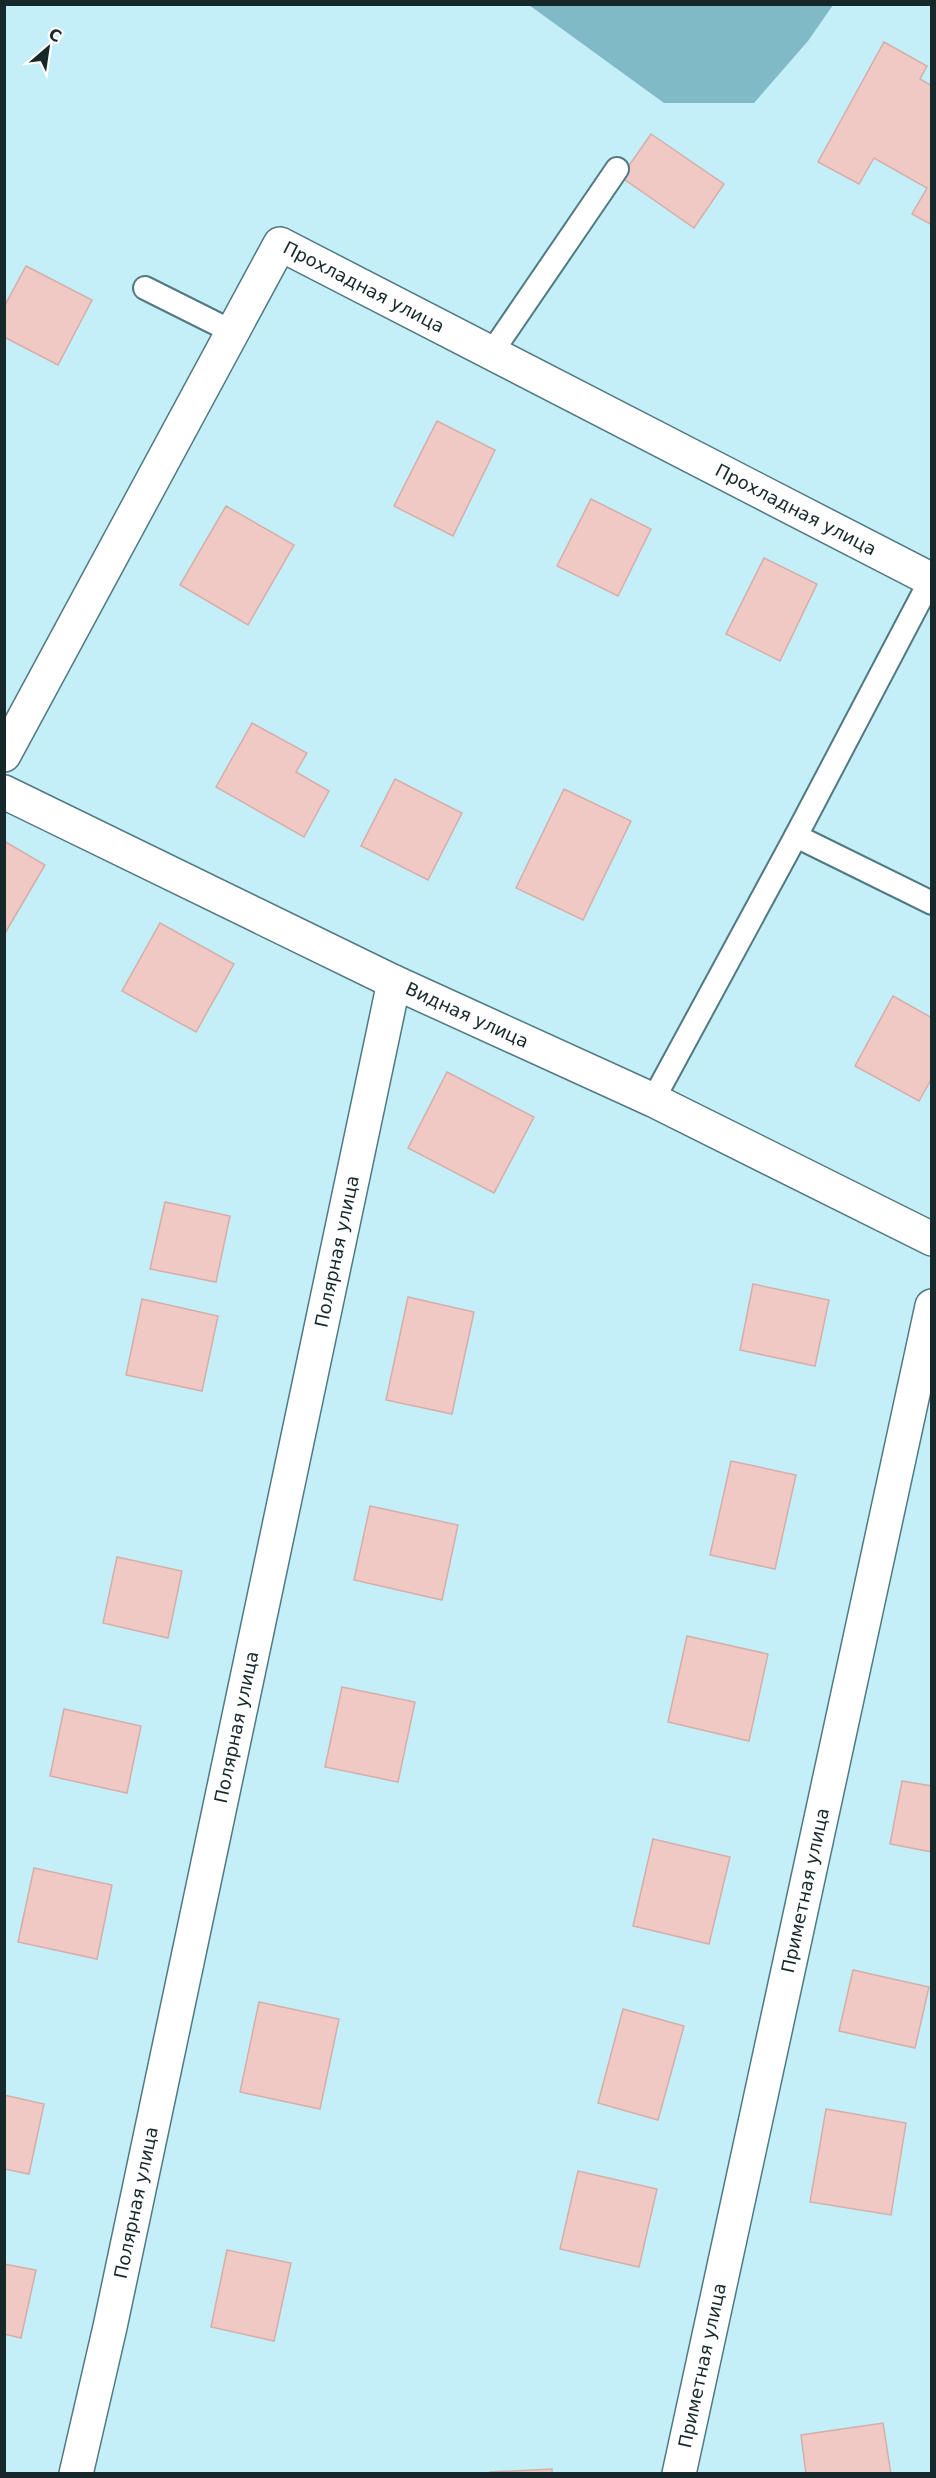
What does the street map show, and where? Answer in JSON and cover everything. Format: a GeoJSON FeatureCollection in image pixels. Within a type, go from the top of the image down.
{"type":"FeatureCollection","features":[{"type":"Feature","properties":{"kind":"street","name":"Прохладная улица"},"geometry":{"type":"LineString","coordinates":[[4,755],[280,244],[931,580]]}},
{"type":"Feature","properties":{"kind":"street","name":"Видная улица"},"geometry":{"type":"LineString","coordinates":[[4,792],[394,982],[652,1100],[932,1239]]}},
{"type":"Feature","properties":{"kind":"street","name":"Полярная улица"},"geometry":{"type":"LineString","coordinates":[[75,2474],[113,2315],[394,982]]}},
{"type":"Feature","properties":{"kind":"street","name":"Приметная улица"},"geometry":{"type":"LineString","coordinates":[[679,2474],[932,1306]]}},
{"type":"Feature","properties":{"kind":"lane"},"geometry":{"type":"LineString","coordinates":[[492,352],[617,169]]}},
{"type":"Feature","properties":{"kind":"lane"},"geometry":{"type":"LineString","coordinates":[[145,288],[233,332]]}},
{"type":"Feature","properties":{"kind":"lane"},"geometry":{"type":"LineString","coordinates":[[652,1100],[796,836],[931,580]]}},
{"type":"Feature","properties":{"kind":"lane"},"geometry":{"type":"LineString","coordinates":[[796,836],[932,903]]}},
{"type":"Feature","properties":{"kind":"shaded area"},"geometry":{"type":"Polygon","coordinates":[[[529,5],[833,5],[808,41],[754,103],[664,103],[529,5]]]}},
{"type":"Feature","properties":{"kind":"building"},"geometry":{"type":"Polygon","coordinates":[[[884,42],[927,66],[920,79],[932,86],[932,225],[912,214],[927,188],[874,158],[859,184],[818,162],[884,42]]]}},
{"type":"Feature","properties":{"kind":"building"},"geometry":{"type":"Polygon","coordinates":[[[651,134],[724,184],[694,228],[621,177],[651,134]]]}},
{"type":"Feature","properties":{"kind":"building"},"geometry":{"type":"Polygon","coordinates":[[[26,266],[92,300],[58,365],[4,337],[4,307],[26,266]]]}},
{"type":"Feature","properties":{"kind":"building"},"geometry":{"type":"Polygon","coordinates":[[[437,421],[495,450],[453,536],[394,506],[437,421]]]}},
{"type":"Feature","properties":{"kind":"building"},"geometry":{"type":"Polygon","coordinates":[[[591,499],[651,529],[618,596],[557,566],[591,499]]]}},
{"type":"Feature","properties":{"kind":"building"},"geometry":{"type":"Polygon","coordinates":[[[226,506],[294,545],[248,625],[180,585],[226,506]]]}},
{"type":"Feature","properties":{"kind":"building"},"geometry":{"type":"Polygon","coordinates":[[[764,558],[817,584],[780,661],[726,634],[764,558]]]}},
{"type":"Feature","properties":{"kind":"building"},"geometry":{"type":"Polygon","coordinates":[[[252,723],[307,753],[296,772],[329,791],[304,837],[216,787],[252,723]]]}},
{"type":"Feature","properties":{"kind":"building"},"geometry":{"type":"Polygon","coordinates":[[[395,779],[462,813],[428,880],[361,846],[395,779]]]}},
{"type":"Feature","properties":{"kind":"building"},"geometry":{"type":"Polygon","coordinates":[[[564,789],[631,821],[583,920],[516,888],[564,789]]]}},
{"type":"Feature","properties":{"kind":"building"},"geometry":{"type":"Polygon","coordinates":[[[4,841],[45,865],[4,935],[4,841]]]}},
{"type":"Feature","properties":{"kind":"building"},"geometry":{"type":"Polygon","coordinates":[[[160,923],[234,964],[196,1032],[122,991],[160,923]]]}},
{"type":"Feature","properties":{"kind":"building"},"geometry":{"type":"Polygon","coordinates":[[[893,996],[932,1018],[932,1078],[919,1101],[855,1066],[893,996]]]}},
{"type":"Feature","properties":{"kind":"building"},"geometry":{"type":"Polygon","coordinates":[[[447,1072],[534,1117],[494,1193],[408,1148],[447,1072]]]}},
{"type":"Feature","properties":{"kind":"building"},"geometry":{"type":"Polygon","coordinates":[[[165,1202],[230,1216],[216,1282],[150,1269],[165,1202]]]}},
{"type":"Feature","properties":{"kind":"building"},"geometry":{"type":"Polygon","coordinates":[[[753,1284],[829,1300],[815,1366],[740,1350],[753,1284]]]}},
{"type":"Feature","properties":{"kind":"building"},"geometry":{"type":"Polygon","coordinates":[[[408,1297],[474,1312],[452,1414],[386,1400],[408,1297]]]}},
{"type":"Feature","properties":{"kind":"building"},"geometry":{"type":"Polygon","coordinates":[[[142,1299],[218,1316],[202,1391],[126,1375],[142,1299]]]}},
{"type":"Feature","properties":{"kind":"building"},"geometry":{"type":"Polygon","coordinates":[[[731,1461],[796,1475],[775,1569],[710,1555],[731,1461]]]}},
{"type":"Feature","properties":{"kind":"building"},"geometry":{"type":"Polygon","coordinates":[[[370,1506],[458,1525],[442,1600],[354,1580],[370,1506]]]}},
{"type":"Feature","properties":{"kind":"building"},"geometry":{"type":"Polygon","coordinates":[[[117,1557],[182,1571],[168,1638],[103,1623],[117,1557]]]}},
{"type":"Feature","properties":{"kind":"building"},"geometry":{"type":"Polygon","coordinates":[[[687,1636],[768,1654],[749,1741],[668,1722],[687,1636]]]}},
{"type":"Feature","properties":{"kind":"building"},"geometry":{"type":"Polygon","coordinates":[[[342,1687],[415,1702],[398,1782],[325,1767],[342,1687]]]}},
{"type":"Feature","properties":{"kind":"building"},"geometry":{"type":"Polygon","coordinates":[[[64,1709],[141,1726],[127,1793],[50,1776],[64,1709]]]}},
{"type":"Feature","properties":{"kind":"building"},"geometry":{"type":"Polygon","coordinates":[[[902,1781],[932,1786],[932,1852],[890,1844],[902,1781]]]}},
{"type":"Feature","properties":{"kind":"building"},"geometry":{"type":"Polygon","coordinates":[[[653,1839],[730,1857],[709,1944],[633,1926],[653,1839]]]}},
{"type":"Feature","properties":{"kind":"building"},"geometry":{"type":"Polygon","coordinates":[[[34,1868],[112,1885],[97,1959],[18,1942],[34,1868]]]}},
{"type":"Feature","properties":{"kind":"building"},"geometry":{"type":"Polygon","coordinates":[[[853,1970],[929,1987],[915,2048],[839,2031],[853,1970]]]}},
{"type":"Feature","properties":{"kind":"building"},"geometry":{"type":"Polygon","coordinates":[[[259,2002],[339,2019],[320,2109],[240,2092],[259,2002]]]}},
{"type":"Feature","properties":{"kind":"building"},"geometry":{"type":"Polygon","coordinates":[[[623,2009],[684,2026],[658,2120],[598,2103],[623,2009]]]}},
{"type":"Feature","properties":{"kind":"building"},"geometry":{"type":"Polygon","coordinates":[[[4,2095],[44,2104],[29,2174],[4,2169],[4,2095]]]}},
{"type":"Feature","properties":{"kind":"building"},"geometry":{"type":"Polygon","coordinates":[[[826,2109],[906,2123],[891,2215],[810,2202],[826,2109]]]}},
{"type":"Feature","properties":{"kind":"building"},"geometry":{"type":"Polygon","coordinates":[[[578,2171],[657,2189],[639,2267],[560,2249],[578,2171]]]}},
{"type":"Feature","properties":{"kind":"building"},"geometry":{"type":"Polygon","coordinates":[[[227,2250],[291,2263],[274,2341],[211,2327],[227,2250]]]}},
{"type":"Feature","properties":{"kind":"building"},"geometry":{"type":"Polygon","coordinates":[[[4,2264],[36,2270],[21,2338],[4,2334],[4,2264]]]}},
{"type":"Feature","properties":{"kind":"building"},"geometry":{"type":"Polygon","coordinates":[[[883,2423],[891,2474],[806,2474],[801,2435],[883,2423]]]}},
{"type":"Feature","properties":{"kind":"building"},"geometry":{"type":"Polygon","coordinates":[[[552,2469],[552,2474],[490,2474],[490,2472],[552,2469]]]}}]}
